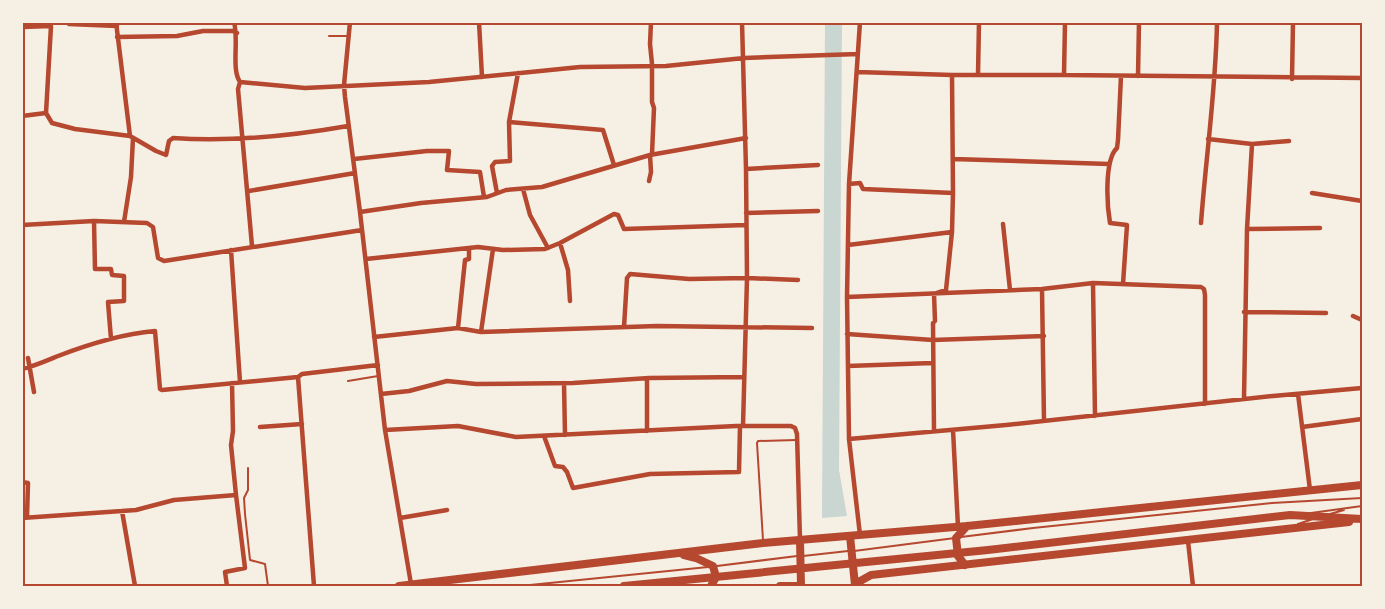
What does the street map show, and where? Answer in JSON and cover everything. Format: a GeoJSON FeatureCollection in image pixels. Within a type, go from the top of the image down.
{"type":"FeatureCollection","features":[{"type":"Feature","properties":{"kind":"main road"},"geometry":{"type":"LineString","coordinates":[[399,586],[763,543],[962,527],[1362,485]]}},
{"type":"Feature","properties":{"kind":"main road"},"geometry":{"type":"LineString","coordinates":[[624,586],[988,550],[1290,515],[1362,519]]}},
{"type":"Feature","properties":{"kind":"main road"},"geometry":{"type":"LineString","coordinates":[[850,536],[855,585],[871,575],[1188,541],[1362,519]]}},
{"type":"Feature","properties":{"kind":"main road"},"geometry":{"type":"LineString","coordinates":[[962,527],[956,538],[958,556],[961,563],[965,565]]}},
{"type":"Feature","properties":{"kind":"main road"},"geometry":{"type":"LineString","coordinates":[[780,586],[799,586],[800,540]]}},
{"type":"Feature","properties":{"kind":"main road"},"geometry":{"type":"LineString","coordinates":[[680,554],[713,566],[716,577],[711,586]]}},
{"type":"Feature","properties":{"kind":"street"},"geometry":{"type":"LineString","coordinates":[[68,22],[69,24],[116,24],[131,137],[131,177],[124,222]]}},
{"type":"Feature","properties":{"kind":"street"},"geometry":{"type":"LineString","coordinates":[[234,22],[237,33],[236,72],[240,82],[238,89],[249,191],[252,246]]}},
{"type":"Feature","properties":{"kind":"street"},"geometry":{"type":"LineString","coordinates":[[350,22],[344,85],[348,126],[354,159],[385,430],[411,584]]}},
{"type":"Feature","properties":{"kind":"street"},"geometry":{"type":"LineString","coordinates":[[480,22],[482,77]]}},
{"type":"Feature","properties":{"kind":"street"},"geometry":{"type":"LineString","coordinates":[[649,182],[654,108],[650,49],[651,22]]}},
{"type":"Feature","properties":{"kind":"street"},"geometry":{"type":"LineString","coordinates":[[544,436],[555,466],[563,467],[573,488],[650,474],[739,472],[747,278],[742,22]]}},
{"type":"Feature","properties":{"kind":"street"},"geometry":{"type":"LineString","coordinates":[[860,22],[849,184],[847,297],[849,439],[860,535]]}},
{"type":"Feature","properties":{"kind":"street"},"geometry":{"type":"LineString","coordinates":[[978,75],[979,22]]}},
{"type":"Feature","properties":{"kind":"street"},"geometry":{"type":"LineString","coordinates":[[1064,75],[1065,22]]}},
{"type":"Feature","properties":{"kind":"street"},"geometry":{"type":"LineString","coordinates":[[1138,75],[1139,22]]}},
{"type":"Feature","properties":{"kind":"street"},"geometry":{"type":"LineString","coordinates":[[1201,223],[1216,76],[1217,22]]}},
{"type":"Feature","properties":{"kind":"street"},"geometry":{"type":"LineString","coordinates":[[1292,79],[1293,22]]}},
{"type":"Feature","properties":{"kind":"street"},"geometry":{"type":"LineString","coordinates":[[22,27],[51,26],[46,113],[52,123],[75,129],[131,137],[166,154],[172,138],[196,140],[242,138],[348,126]]}},
{"type":"Feature","properties":{"kind":"street"},"geometry":{"type":"LineString","coordinates":[[117,37],[177,36],[203,31],[237,33]]}},
{"type":"Feature","properties":{"kind":"street"},"geometry":{"type":"LineString","coordinates":[[240,82],[300,88],[429,82],[580,67],[652,65],[744,57],[858,54]]}},
{"type":"Feature","properties":{"kind":"street"},"geometry":{"type":"LineString","coordinates":[[857,72],[1121,78],[1138,75],[1292,79],[1362,78]]}},
{"type":"Feature","properties":{"kind":"street"},"geometry":{"type":"LineString","coordinates":[[497,193],[492,166],[495,162],[510,161],[509,122],[518,73]]}},
{"type":"Feature","properties":{"kind":"street"},"geometry":{"type":"LineString","coordinates":[[934,294],[946,290],[952,232],[952,75]]}},
{"type":"Feature","properties":{"kind":"street"},"geometry":{"type":"LineString","coordinates":[[1121,78],[1118,148],[1112,153],[1109,164],[1107,209],[1110,223],[1128,225],[1123,284]]}},
{"type":"Feature","properties":{"kind":"street"},"geometry":{"type":"LineString","coordinates":[[22,116],[46,113]]}},
{"type":"Feature","properties":{"kind":"street"},"geometry":{"type":"LineString","coordinates":[[509,122],[603,130],[614,165]]}},
{"type":"Feature","properties":{"kind":"street"},"geometry":{"type":"LineString","coordinates":[[360,212],[484,197],[506,190],[543,187],[651,154],[746,138]]}},
{"type":"Feature","properties":{"kind":"street"},"geometry":{"type":"LineString","coordinates":[[1208,139],[1252,144],[1289,141]]}},
{"type":"Feature","properties":{"kind":"street"},"geometry":{"type":"LineString","coordinates":[[1244,399],[1244,312],[1252,144]]}},
{"type":"Feature","properties":{"kind":"street"},"geometry":{"type":"LineString","coordinates":[[354,159],[427,151],[449,151],[447,170],[480,172],[484,197]]}},
{"type":"Feature","properties":{"kind":"street"},"geometry":{"type":"LineString","coordinates":[[953,159],[1109,164]]}},
{"type":"Feature","properties":{"kind":"street"},"geometry":{"type":"LineString","coordinates":[[746,169],[818,165]]}},
{"type":"Feature","properties":{"kind":"street"},"geometry":{"type":"LineString","coordinates":[[249,191],[355,173]]}},
{"type":"Feature","properties":{"kind":"street"},"geometry":{"type":"LineString","coordinates":[[849,184],[860,183],[863,189],[953,193]]}},
{"type":"Feature","properties":{"kind":"street"},"geometry":{"type":"LineString","coordinates":[[523,189],[530,215],[548,248]]}},
{"type":"Feature","properties":{"kind":"street"},"geometry":{"type":"LineString","coordinates":[[1312,193],[1362,201]]}},
{"type":"Feature","properties":{"kind":"street"},"geometry":{"type":"LineString","coordinates":[[746,213],[818,211]]}},
{"type":"Feature","properties":{"kind":"street"},"geometry":{"type":"LineString","coordinates":[[366,259],[469,248],[533,251],[560,243],[614,214],[618,215],[624,229],[746,225]]}},
{"type":"Feature","properties":{"kind":"street"},"geometry":{"type":"LineString","coordinates":[[94,221],[95,269],[111,269],[112,275],[124,276],[124,301],[108,302],[111,339]]}},
{"type":"Feature","properties":{"kind":"street"},"geometry":{"type":"LineString","coordinates":[[22,225],[94,221],[151,224],[158,258],[164,261],[362,230]]}},
{"type":"Feature","properties":{"kind":"street"},"geometry":{"type":"LineString","coordinates":[[1003,224],[1010,290]]}},
{"type":"Feature","properties":{"kind":"street"},"geometry":{"type":"LineString","coordinates":[[1247,229],[1320,228]]}},
{"type":"Feature","properties":{"kind":"street"},"geometry":{"type":"LineString","coordinates":[[848,245],[952,232]]}},
{"type":"Feature","properties":{"kind":"street"},"geometry":{"type":"LineString","coordinates":[[560,243],[568,270],[570,301]]}},
{"type":"Feature","properties":{"kind":"street"},"geometry":{"type":"LineString","coordinates":[[458,328],[465,260],[469,259],[469,248]]}},
{"type":"Feature","properties":{"kind":"street"},"geometry":{"type":"LineString","coordinates":[[481,332],[493,249]]}},
{"type":"Feature","properties":{"kind":"street"},"geometry":{"type":"LineString","coordinates":[[231,250],[240,382]]}},
{"type":"Feature","properties":{"kind":"street"},"geometry":{"type":"LineString","coordinates":[[624,327],[627,278],[630,274],[689,279],[798,280]]}},
{"type":"Feature","properties":{"kind":"street"},"geometry":{"type":"LineString","coordinates":[[1092,283],[1095,416]]}},
{"type":"Feature","properties":{"kind":"street"},"geometry":{"type":"LineString","coordinates":[[847,297],[1042,289],[1092,283],[1201,287],[1204,289],[1205,404]]}},
{"type":"Feature","properties":{"kind":"street"},"geometry":{"type":"LineString","coordinates":[[1042,289],[1044,421]]}},
{"type":"Feature","properties":{"kind":"street"},"geometry":{"type":"LineString","coordinates":[[934,294],[932,363],[934,431]]}},
{"type":"Feature","properties":{"kind":"street"},"geometry":{"type":"LineString","coordinates":[[1244,312],[1326,313]]}},
{"type":"Feature","properties":{"kind":"street"},"geometry":{"type":"LineString","coordinates":[[1353,316],[1362,320]]}},
{"type":"Feature","properties":{"kind":"street"},"geometry":{"type":"LineString","coordinates":[[374,336],[458,328],[481,332],[657,326],[812,328]]}},
{"type":"Feature","properties":{"kind":"street"},"geometry":{"type":"LineString","coordinates":[[22,369],[111,339],[155,331],[160,388],[163,390],[298,377],[302,374],[378,365]]}},
{"type":"Feature","properties":{"kind":"street"},"geometry":{"type":"LineString","coordinates":[[847,334],[933,340],[1044,336]]}},
{"type":"Feature","properties":{"kind":"street"},"geometry":{"type":"LineString","coordinates":[[28,358],[34,392]]}},
{"type":"Feature","properties":{"kind":"street"},"geometry":{"type":"LineString","coordinates":[[848,366],[932,363]]}},
{"type":"Feature","properties":{"kind":"street"},"geometry":{"type":"LineString","coordinates":[[298,377],[314,586]]}},
{"type":"Feature","properties":{"kind":"street"},"geometry":{"type":"LineString","coordinates":[[381,394],[409,391],[447,381],[476,384],[744,378]]}},
{"type":"Feature","properties":{"kind":"street"},"geometry":{"type":"LineString","coordinates":[[647,379],[647,431]]}},
{"type":"Feature","properties":{"kind":"street"},"geometry":{"type":"LineString","coordinates":[[227,586],[225,573],[244,568],[231,445],[232,383]]}},
{"type":"Feature","properties":{"kind":"street"},"geometry":{"type":"LineString","coordinates":[[564,383],[565,435]]}},
{"type":"Feature","properties":{"kind":"street"},"geometry":{"type":"LineString","coordinates":[[849,439],[1362,388]]}},
{"type":"Feature","properties":{"kind":"street"},"geometry":{"type":"LineString","coordinates":[[1298,394],[1310,490]]}},
{"type":"Feature","properties":{"kind":"street"},"geometry":{"type":"LineString","coordinates":[[1302,427],[1362,419]]}},
{"type":"Feature","properties":{"kind":"street"},"geometry":{"type":"LineString","coordinates":[[260,427],[302,424]]}},
{"type":"Feature","properties":{"kind":"street"},"geometry":{"type":"LineString","coordinates":[[385,430],[458,426],[511,436],[544,436],[742,426],[791,426],[795,428],[797,440],[800,540]]}},
{"type":"Feature","properties":{"kind":"street"},"geometry":{"type":"LineString","coordinates":[[953,430],[962,527]]}},
{"type":"Feature","properties":{"kind":"street"},"geometry":{"type":"LineString","coordinates":[[22,482],[28,483],[25,518],[136,510],[174,500],[236,495]]}},
{"type":"Feature","properties":{"kind":"street"},"geometry":{"type":"LineString","coordinates":[[400,518],[447,510]]}},
{"type":"Feature","properties":{"kind":"street"},"geometry":{"type":"LineString","coordinates":[[122,511],[135,586]]}},
{"type":"Feature","properties":{"kind":"street"},"geometry":{"type":"LineString","coordinates":[[1188,541],[1193,586]]}},
{"type":"Feature","properties":{"kind":"lane"},"geometry":{"type":"LineString","coordinates":[[329,36],[349,36]]}},
{"type":"Feature","properties":{"kind":"lane"},"geometry":{"type":"LineString","coordinates":[[348,381],[379,376]]}},
{"type":"Feature","properties":{"kind":"lane"},"geometry":{"type":"LineString","coordinates":[[763,543],[757,443],[758,441],[797,440]]}},
{"type":"Feature","properties":{"kind":"lane"},"geometry":{"type":"LineString","coordinates":[[248,468],[248,490],[244,498],[250,560],[265,564],[268,586]]}},
{"type":"Feature","properties":{"kind":"lane"},"geometry":{"type":"LineString","coordinates":[[520,586],[1272,503],[1362,498]]}},
{"type":"Feature","properties":{"kind":"lane"},"geometry":{"type":"LineString","coordinates":[[1290,515],[1362,506]]}},
{"type":"Feature","properties":{"kind":"lane"},"geometry":{"type":"LineString","coordinates":[[1281,530],[1350,508]]}},
{"type":"Feature","properties":{"kind":"shaded area"},"geometry":{"type":"Polygon","coordinates":[[[842,22],[839,470],[847,516],[822,518],[825,23],[842,22]]]}}]}
